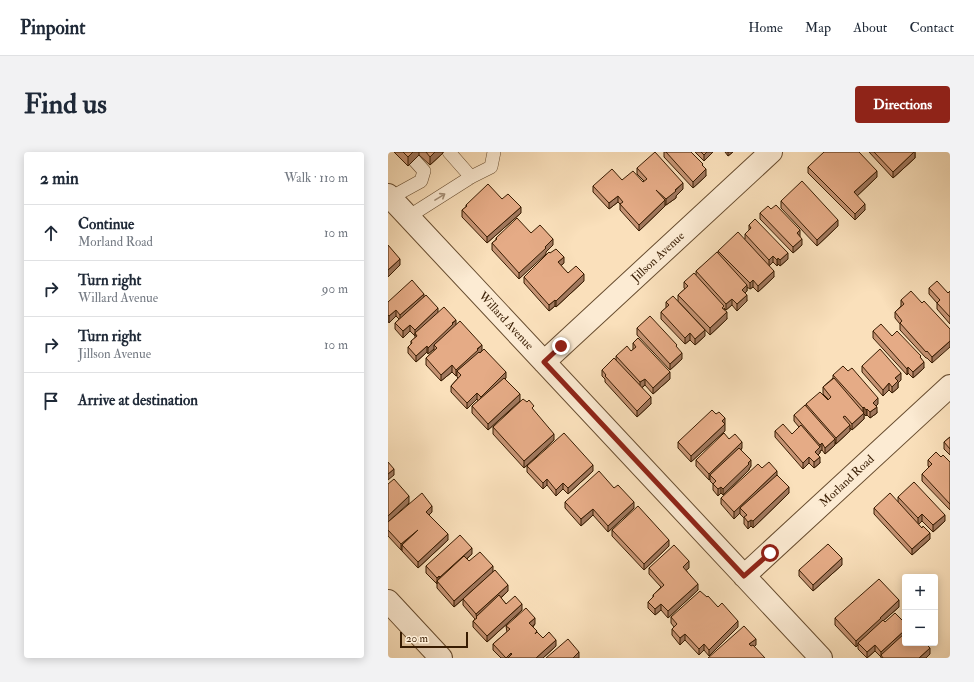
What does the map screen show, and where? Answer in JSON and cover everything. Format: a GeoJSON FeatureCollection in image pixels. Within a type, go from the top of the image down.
{"type":"FeatureCollection","features":[{"type":"Feature","properties":{"kind":"street","name":"Jillson Avenue"},"geometry":{"type":"LineString","coordinates":[[544,362],[771,152]]}},
{"type":"Feature","properties":{"kind":"street","name":"Willard Avenue"},"geometry":{"type":"LineString","coordinates":[[389,197],[821,658]]}},
{"type":"Feature","properties":{"kind":"street","name":"Morland Road"},"geometry":{"type":"LineString","coordinates":[[744,576],[950,386]]}},
{"type":"Feature","properties":{"kind":"street"},"geometry":{"type":"LineString","coordinates":[[388,601],[441,658]]}},
{"type":"Feature","properties":{"kind":"lane"},"geometry":{"type":"LineString","coordinates":[[389,197],[421,181],[424,171],[407,152]]}},
{"type":"Feature","properties":{"kind":"lane"},"geometry":{"type":"LineString","coordinates":[[449,152],[471,177]]}},
{"type":"Feature","properties":{"kind":"lane"},"geometry":{"type":"LineString","coordinates":[[408,217],[471,177],[490,167],[494,152]]}},
{"type":"Feature","properties":{"kind":"building"},"geometry":{"type":"Polygon","coordinates":[[[403,152],[413,152],[408,157],[403,152]]]}},
{"type":"Feature","properties":{"kind":"building"},"geometry":{"type":"Polygon","coordinates":[[[426,152],[435,152],[430,157],[426,152]]]}},
{"type":"Feature","properties":{"kind":"building"},"geometry":{"type":"Polygon","coordinates":[[[655,152],[683,183],[666,199],[656,190],[665,200],[639,225],[620,204],[623,202],[618,196],[609,203],[593,186],[612,169],[622,180],[633,171],[643,182],[647,179],[637,168],[655,152]]]}},
{"type":"Feature","properties":{"kind":"building"},"geometry":{"type":"Polygon","coordinates":[[[666,152],[691,152],[706,169],[693,182],[666,152]]]}},
{"type":"Feature","properties":{"kind":"building"},"geometry":{"type":"Polygon","coordinates":[[[824,152],[859,152],[877,171],[854,192],[865,204],[855,214],[808,167],[824,152]]]}},
{"type":"Feature","properties":{"kind":"building"},"geometry":{"type":"Polygon","coordinates":[[[874,152],[914,152],[893,172],[874,152]]]}},
{"type":"Feature","properties":{"kind":"building"},"geometry":{"type":"Polygon","coordinates":[[[802,181],[838,220],[817,240],[781,201],[802,181]]]}},
{"type":"Feature","properties":{"kind":"building"},"geometry":{"type":"Polygon","coordinates":[[[488,184],[502,199],[508,194],[521,207],[487,237],[462,210],[488,184]]]}},
{"type":"Feature","properties":{"kind":"building"},"geometry":{"type":"Polygon","coordinates":[[[776,205],[800,230],[797,233],[802,239],[793,247],[760,213],[768,206],[771,209],[776,205]]]}},
{"type":"Feature","properties":{"kind":"building"},"geometry":{"type":"Polygon","coordinates":[[[517,218],[531,233],[540,225],[553,239],[545,247],[546,248],[519,273],[492,243],[517,218]]]}},
{"type":"Feature","properties":{"kind":"building"},"geometry":{"type":"Polygon","coordinates":[[[755,219],[788,253],[780,260],[778,258],[777,260],[773,256],[769,260],[745,234],[751,228],[749,225],[755,219]]]}},
{"type":"Feature","properties":{"kind":"building"},"geometry":{"type":"Polygon","coordinates":[[[738,232],[774,271],[758,286],[753,280],[750,283],[718,251],[738,232]]]}},
{"type":"Feature","properties":{"kind":"building"},"geometry":{"type":"Polygon","coordinates":[[[388,245],[400,259],[388,270],[388,245]]]}},
{"type":"Feature","properties":{"kind":"building"},"geometry":{"type":"Polygon","coordinates":[[[556,249],[564,257],[558,262],[568,273],[576,266],[584,274],[556,301],[555,300],[549,305],[524,277],[549,252],[550,253],[556,249]]]}},
{"type":"Feature","properties":{"kind":"building"},"geometry":{"type":"Polygon","coordinates":[[[717,252],[747,285],[742,290],[747,295],[737,304],[732,299],[726,304],[696,271],[717,252]]]}},
{"type":"Feature","properties":{"kind":"building"},"geometry":{"type":"Polygon","coordinates":[[[694,273],[724,306],[722,308],[727,312],[710,328],[678,295],[688,286],[684,282],[694,273]]]}},
{"type":"Feature","properties":{"kind":"building"},"geometry":{"type":"Polygon","coordinates":[[[412,280],[424,294],[400,315],[396,310],[389,316],[388,302],[412,280]]]}},
{"type":"Feature","properties":{"kind":"building"},"geometry":{"type":"Polygon","coordinates":[[[937,281],[948,293],[950,291],[950,317],[937,303],[940,300],[929,288],[937,281]]]}},
{"type":"Feature","properties":{"kind":"building"},"geometry":{"type":"Polygon","coordinates":[[[911,291],[922,303],[924,301],[950,329],[950,341],[932,357],[900,323],[902,321],[895,312],[904,304],[901,300],[911,291]]]}},
{"type":"Feature","properties":{"kind":"building"},"geometry":{"type":"Polygon","coordinates":[[[426,295],[438,308],[415,330],[410,325],[403,331],[395,323],[426,295]]]}},
{"type":"Feature","properties":{"kind":"building"},"geometry":{"type":"Polygon","coordinates":[[[673,296],[705,330],[695,339],[690,333],[685,338],[661,312],[669,305],[666,302],[673,296]]]}},
{"type":"Feature","properties":{"kind":"building"},"geometry":{"type":"Polygon","coordinates":[[[444,307],[456,320],[428,348],[427,346],[416,356],[408,347],[412,343],[411,341],[417,336],[415,333],[444,307]]]}},
{"type":"Feature","properties":{"kind":"building"},"geometry":{"type":"Polygon","coordinates":[[[650,316],[677,345],[676,346],[682,353],[670,364],[637,328],[650,316]]]}},
{"type":"Feature","properties":{"kind":"building"},"geometry":{"type":"Polygon","coordinates":[[[460,321],[482,345],[456,370],[452,365],[441,375],[426,358],[437,348],[434,345],[460,321]]]}},
{"type":"Feature","properties":{"kind":"building"},"geometry":{"type":"Polygon","coordinates":[[[881,324],[892,336],[897,331],[921,356],[920,357],[924,362],[913,372],[908,367],[907,369],[873,331],[881,324]]]}},
{"type":"Feature","properties":{"kind":"building"},"geometry":{"type":"Polygon","coordinates":[[[638,338],[670,372],[653,388],[645,379],[640,382],[616,356],[627,346],[631,351],[636,347],[633,343],[638,338]]]}},
{"type":"Feature","properties":{"kind":"building"},"geometry":{"type":"Polygon","coordinates":[[[484,349],[506,372],[481,397],[477,393],[467,403],[451,386],[461,375],[457,371],[484,349]]]}},
{"type":"Feature","properties":{"kind":"building"},"geometry":{"type":"Polygon","coordinates":[[[880,349],[901,373],[895,378],[898,381],[892,387],[889,383],[883,390],[862,366],[880,349]]]}},
{"type":"Feature","properties":{"kind":"building"},"geometry":{"type":"Polygon","coordinates":[[[614,358],[651,397],[637,411],[605,376],[606,375],[602,370],[614,358]]]}},
{"type":"Feature","properties":{"kind":"building"},"geometry":{"type":"Polygon","coordinates":[[[843,366],[848,371],[852,368],[878,398],[873,403],[877,407],[870,412],[864,407],[863,408],[833,375],[843,366]]]}},
{"type":"Feature","properties":{"kind":"building"},"geometry":{"type":"Polygon","coordinates":[[[504,378],[520,394],[488,424],[472,406],[504,378]]]}},
{"type":"Feature","properties":{"kind":"building"},"geometry":{"type":"Polygon","coordinates":[[[834,378],[864,413],[852,424],[845,416],[843,417],[850,425],[836,438],[806,404],[820,392],[828,400],[831,397],[823,387],[834,378]]]}},
{"type":"Feature","properties":{"kind":"building"},"geometry":{"type":"Polygon","coordinates":[[[523,399],[527,402],[529,400],[534,406],[532,408],[554,434],[524,461],[493,427],[523,399]]]}},
{"type":"Feature","properties":{"kind":"building"},"geometry":{"type":"Polygon","coordinates":[[[805,405],[835,439],[825,448],[822,443],[820,445],[794,415],[805,405]]]}},
{"type":"Feature","properties":{"kind":"building"},"geometry":{"type":"Polygon","coordinates":[[[712,410],[716,414],[719,412],[725,418],[722,421],[725,424],[691,456],[678,442],[712,410]]]}},
{"type":"Feature","properties":{"kind":"building"},"geometry":{"type":"Polygon","coordinates":[[[783,424],[792,434],[801,425],[820,447],[815,452],[820,457],[814,462],[809,457],[803,463],[775,431],[783,424]]]}},
{"type":"Feature","properties":{"kind":"building"},"geometry":{"type":"Polygon","coordinates":[[[564,433],[593,465],[568,488],[563,483],[556,490],[547,479],[543,483],[527,466],[564,433]]]}},
{"type":"Feature","properties":{"kind":"building"},"geometry":{"type":"Polygon","coordinates":[[[724,433],[729,439],[735,434],[742,442],[709,474],[696,460],[724,433]]]}},
{"type":"Feature","properties":{"kind":"building"},"geometry":{"type":"Polygon","coordinates":[[[950,437],[950,449],[944,442],[950,437]]]}},
{"type":"Feature","properties":{"kind":"building"},"geometry":{"type":"Polygon","coordinates":[[[739,448],[751,460],[748,463],[749,464],[723,489],[721,487],[718,489],[713,484],[716,481],[710,475],[739,448]]]}},
{"type":"Feature","properties":{"kind":"building"},"geometry":{"type":"Polygon","coordinates":[[[936,452],[941,457],[943,455],[950,462],[950,504],[922,474],[932,464],[928,460],[936,452]]]}},
{"type":"Feature","properties":{"kind":"building"},"geometry":{"type":"Polygon","coordinates":[[[388,462],[394,469],[388,474],[388,462]]]}},
{"type":"Feature","properties":{"kind":"building"},"geometry":{"type":"Polygon","coordinates":[[[769,462],[777,471],[734,512],[721,498],[758,464],[762,468],[769,462]]]}},
{"type":"Feature","properties":{"kind":"building"},"geometry":{"type":"Polygon","coordinates":[[[599,471],[614,488],[618,485],[634,502],[608,526],[593,509],[581,519],[565,502],[599,471]]]}},
{"type":"Feature","properties":{"kind":"building"},"geometry":{"type":"Polygon","coordinates":[[[777,475],[789,487],[753,521],[751,520],[748,522],[744,517],[747,515],[740,508],[777,475]]]}},
{"type":"Feature","properties":{"kind":"building"},"geometry":{"type":"Polygon","coordinates":[[[394,479],[409,496],[388,516],[388,484],[394,479]]]}},
{"type":"Feature","properties":{"kind":"building"},"geometry":{"type":"Polygon","coordinates":[[[914,482],[945,515],[933,525],[922,514],[918,518],[898,497],[914,482]]]}},
{"type":"Feature","properties":{"kind":"building"},"geometry":{"type":"Polygon","coordinates":[[[422,493],[432,506],[426,512],[448,534],[418,562],[402,545],[418,530],[401,544],[388,530],[388,522],[422,493]]]}},
{"type":"Feature","properties":{"kind":"building"},"geometry":{"type":"Polygon","coordinates":[[[890,493],[922,528],[923,526],[930,533],[912,549],[874,508],[890,493]]]}},
{"type":"Feature","properties":{"kind":"building"},"geometry":{"type":"Polygon","coordinates":[[[638,506],[669,540],[644,564],[612,530],[638,506]]]}},
{"type":"Feature","properties":{"kind":"building"},"geometry":{"type":"Polygon","coordinates":[[[460,535],[472,548],[437,578],[426,566],[460,535]]]}},
{"type":"Feature","properties":{"kind":"building"},"geometry":{"type":"Polygon","coordinates":[[[828,544],[842,558],[813,585],[799,570],[828,544]]]}},
{"type":"Feature","properties":{"kind":"building"},"geometry":{"type":"Polygon","coordinates":[[[674,545],[689,561],[683,567],[698,584],[668,611],[661,604],[655,609],[648,602],[664,585],[649,568],[674,545]]]}},
{"type":"Feature","properties":{"kind":"building"},"geometry":{"type":"Polygon","coordinates":[[[480,552],[493,566],[454,601],[437,581],[464,556],[469,561],[480,552]]]}},
{"type":"Feature","properties":{"kind":"building"},"geometry":{"type":"Polygon","coordinates":[[[495,570],[508,585],[476,614],[463,599],[495,570]]]}},
{"type":"Feature","properties":{"kind":"building"},"geometry":{"type":"Polygon","coordinates":[[[879,579],[899,600],[856,641],[835,618],[879,579]]]}},
{"type":"Feature","properties":{"kind":"building"},"geometry":{"type":"Polygon","coordinates":[[[700,591],[707,597],[708,596],[718,607],[722,603],[738,621],[709,650],[704,644],[699,649],[685,634],[680,638],[672,629],[677,624],[671,617],[700,591]]]}},
{"type":"Feature","properties":{"kind":"building"},"geometry":{"type":"Polygon","coordinates":[[[499,595],[506,604],[515,596],[522,604],[487,636],[473,621],[499,595]]]}},
{"type":"Feature","properties":{"kind":"building"},"geometry":{"type":"Polygon","coordinates":[[[526,608],[535,618],[529,623],[537,631],[535,634],[537,632],[543,638],[549,632],[556,640],[536,658],[508,658],[512,654],[511,653],[506,658],[493,644],[510,629],[506,626],[526,608]]]}},
{"type":"Feature","properties":{"kind":"building"},"geometry":{"type":"Polygon","coordinates":[[[895,613],[902,620],[902,633],[881,652],[875,645],[867,652],[858,643],[883,620],[885,622],[895,613]]]}},
{"type":"Feature","properties":{"kind":"building"},"geometry":{"type":"Polygon","coordinates":[[[744,626],[756,639],[749,644],[751,646],[753,645],[765,658],[708,658],[744,626]]]}},
{"type":"Feature","properties":{"kind":"building"},"geometry":{"type":"Polygon","coordinates":[[[902,636],[902,646],[928,646],[930,648],[919,658],[883,658],[881,655],[902,636]]]}},
{"type":"Feature","properties":{"kind":"building"},"geometry":{"type":"Polygon","coordinates":[[[568,639],[579,652],[573,658],[546,658],[568,639]]]}},
{"type":"Feature","properties":{"kind":"route"},"geometry":{"type":"LineString","coordinates":[[561,346],[544,362],[744,576],[770,553]]}}]}
